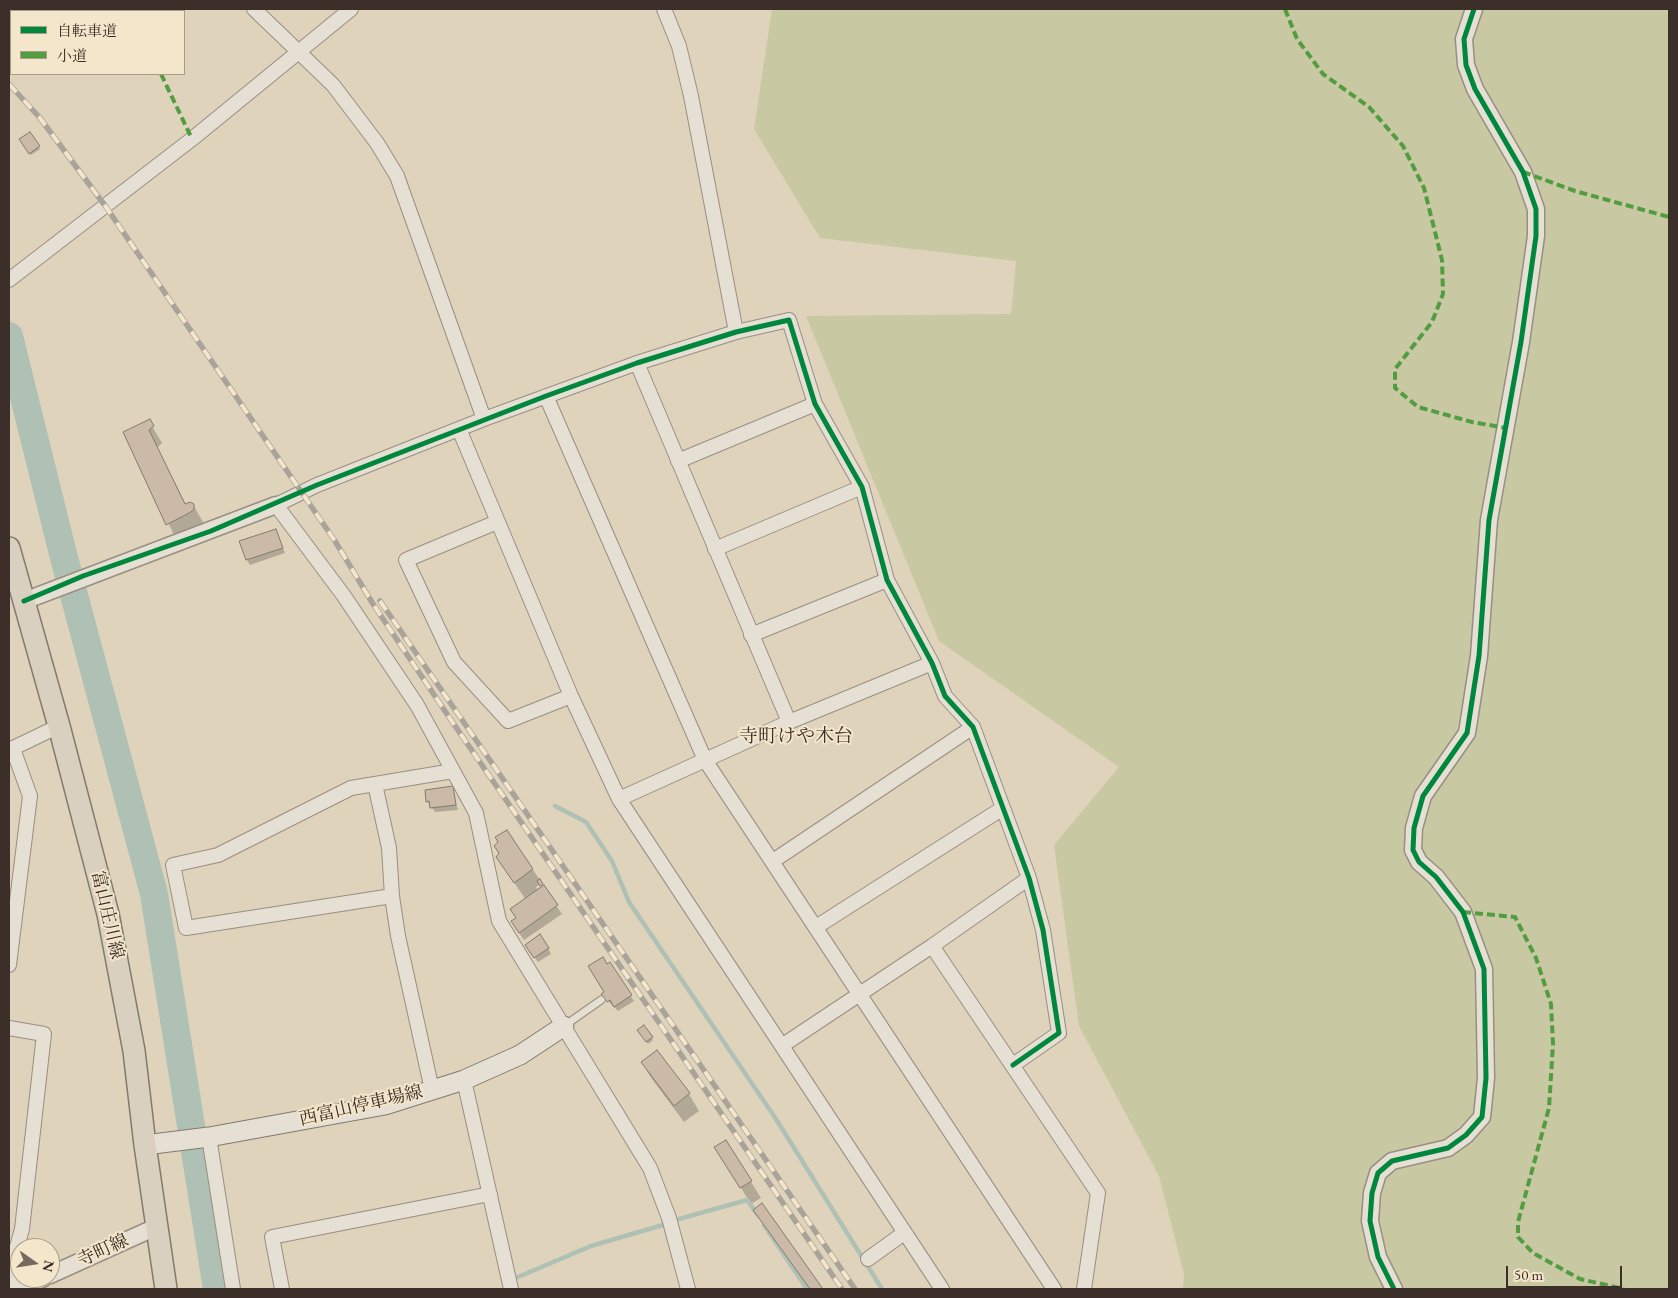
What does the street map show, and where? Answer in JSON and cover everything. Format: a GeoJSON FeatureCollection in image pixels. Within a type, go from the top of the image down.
{"type":"FeatureCollection","features":[{"type":"Feature","properties":{"kind":"main road","name":"富山庄川線"},"geometry":{"type":"LineString","coordinates":[[9,548],[60,726],[108,914],[134,1051],[156,1227],[166,1289]]}},
{"type":"Feature","properties":{"kind":"main road","name":"西富山停車場線"},"geometry":{"type":"LineString","coordinates":[[145,1145],[209,1137],[385,1105],[464,1080],[520,1055],[564,1026]]}},
{"type":"Feature","properties":{"kind":"street"},"geometry":{"type":"LineString","coordinates":[[254,9],[333,85],[377,143],[397,176],[484,419]]}},
{"type":"Feature","properties":{"kind":"street"},"geometry":{"type":"LineString","coordinates":[[9,280],[114,201],[351,9]]}},
{"type":"Feature","properties":{"kind":"street"},"geometry":{"type":"LineString","coordinates":[[664,9],[679,46],[691,96],[736,332]]}},
{"type":"Feature","properties":{"kind":"street"},"geometry":{"type":"LineString","coordinates":[[1394,1289],[1378,1257],[1370,1221],[1372,1193],[1378,1172],[1392,1161],[1448,1148],[1466,1135],[1482,1117],[1486,1078],[1484,969],[1463,912],[1436,877],[1419,862],[1413,850],[1414,828],[1423,796],[1467,733],[1479,656],[1489,520],[1521,342],[1536,236],[1536,209],[1523,172],[1475,90],[1466,65],[1464,39],[1474,9]]}},
{"type":"Feature","properties":{"kind":"street"},"geometry":{"type":"LineString","coordinates":[[24,601],[83,576],[211,531],[317,486],[546,396],[637,363],[736,332],[789,320],[815,404],[862,486],[887,580],[932,663],[945,696],[973,727],[1029,878],[1043,930],[1059,1033],[1013,1065]]}},
{"type":"Feature","properties":{"kind":"street"},"geometry":{"type":"LineString","coordinates":[[637,363],[789,722]]}},
{"type":"Feature","properties":{"kind":"street"},"geometry":{"type":"LineString","coordinates":[[546,396],[704,760],[773,861],[1054,1289]]}},
{"type":"Feature","properties":{"kind":"street"},"geometry":{"type":"LineString","coordinates":[[678,461],[815,404]]}},
{"type":"Feature","properties":{"kind":"street"},"geometry":{"type":"LineString","coordinates":[[459,429],[571,696],[619,799],[783,1045],[942,1289]]}},
{"type":"Feature","properties":{"kind":"street"},"geometry":{"type":"LineString","coordinates":[[715,549],[862,486]]}},
{"type":"Feature","properties":{"kind":"street"},"geometry":{"type":"LineString","coordinates":[[276,505],[344,596],[418,705],[476,813],[499,921],[650,1168],[669,1218],[688,1289]]}},
{"type":"Feature","properties":{"kind":"street"},"geometry":{"type":"LineString","coordinates":[[498,522],[406,560],[454,662],[508,721],[571,696]]}},
{"type":"Feature","properties":{"kind":"street"},"geometry":{"type":"LineString","coordinates":[[751,635],[887,580]]}},
{"type":"Feature","properties":{"kind":"street"},"geometry":{"type":"LineString","coordinates":[[619,799],[789,722],[932,663]]}},
{"type":"Feature","properties":{"kind":"street"},"geometry":{"type":"LineString","coordinates":[[9,965],[30,796],[11,750],[60,726]]}},
{"type":"Feature","properties":{"kind":"street"},"geometry":{"type":"LineString","coordinates":[[773,861],[973,727]]}},
{"type":"Feature","properties":{"kind":"street"},"geometry":{"type":"LineString","coordinates":[[392,896],[186,928],[173,864],[218,855],[351,788],[453,771]]}},
{"type":"Feature","properties":{"kind":"street"},"geometry":{"type":"LineString","coordinates":[[375,784],[389,848],[392,896],[398,936],[432,1090]]}},
{"type":"Feature","properties":{"kind":"street"},"geometry":{"type":"LineString","coordinates":[[816,927],[1003,808]]}},
{"type":"Feature","properties":{"kind":"street"},"geometry":{"type":"LineString","coordinates":[[783,1045],[932,946],[1029,878]]}},
{"type":"Feature","properties":{"kind":"street"},"geometry":{"type":"LineString","coordinates":[[932,946],[1098,1193],[1084,1289]]}},
{"type":"Feature","properties":{"kind":"street"},"geometry":{"type":"LineString","coordinates":[[9,1028],[44,1034],[22,1229],[10,1272],[19,1289]]}},
{"type":"Feature","properties":{"kind":"street"},"geometry":{"type":"LineString","coordinates":[[464,1080],[511,1289]]}},
{"type":"Feature","properties":{"kind":"street"},"geometry":{"type":"LineString","coordinates":[[209,1137],[233,1289]]}},
{"type":"Feature","properties":{"kind":"street"},"geometry":{"type":"LineString","coordinates":[[282,1289],[272,1237],[490,1194]]}},
{"type":"Feature","properties":{"kind":"street","name":"寺町線"},"geometry":{"type":"LineString","coordinates":[[60,1270],[156,1227]]}},
{"type":"Feature","properties":{"kind":"street"},"geometry":{"type":"LineString","coordinates":[[868,1259],[904,1233]]}},
{"type":"Feature","properties":{"kind":"lane"},"geometry":{"type":"LineString","coordinates":[[564,1026],[602,1000]]}},
{"type":"Feature","properties":{"kind":"green space"},"geometry":{"type":"Polygon","coordinates":[[[772,9],[1669,9],[1669,1289],[1183,1289],[1184,1274],[1159,1176],[1079,1026],[1054,845],[1119,767],[939,641],[806,316],[1011,314],[1016,261],[820,238],[754,129],[772,9]]]}},
{"type":"Feature","properties":{"kind":"building"},"geometry":{"type":"Polygon","coordinates":[[[30,132],[40,146],[29,154],[19,139],[30,132]]]}},
{"type":"Feature","properties":{"kind":"building"},"geometry":{"type":"Polygon","coordinates":[[[150,419],[154,426],[149,430],[185,504],[190,502],[194,504],[194,509],[191,512],[166,525],[123,432],[150,419]]]}},
{"type":"Feature","properties":{"kind":"building"},"geometry":{"type":"Polygon","coordinates":[[[276,529],[283,548],[246,560],[239,541],[276,529]]]}},
{"type":"Feature","properties":{"kind":"building"},"geometry":{"type":"Polygon","coordinates":[[[453,786],[456,805],[430,808],[429,801],[426,802],[425,790],[453,786]]]}},
{"type":"Feature","properties":{"kind":"building"},"geometry":{"type":"Polygon","coordinates":[[[507,830],[533,869],[514,883],[496,857],[499,853],[494,846],[498,842],[495,837],[507,830]]]}},
{"type":"Feature","properties":{"kind":"building"},"geometry":{"type":"Polygon","coordinates":[[[540,879],[543,884],[540,886],[537,881],[540,879]]]}},
{"type":"Feature","properties":{"kind":"building"},"geometry":{"type":"Polygon","coordinates":[[[544,885],[558,905],[519,933],[511,921],[516,918],[510,909],[544,885]]]}},
{"type":"Feature","properties":{"kind":"building"},"geometry":{"type":"Polygon","coordinates":[[[540,934],[549,948],[534,958],[525,945],[540,934]]]}},
{"type":"Feature","properties":{"kind":"building"},"geometry":{"type":"Polygon","coordinates":[[[603,957],[607,964],[610,962],[632,995],[614,1007],[610,1000],[607,1002],[601,994],[604,992],[588,966],[603,957]]]}},
{"type":"Feature","properties":{"kind":"building"},"geometry":{"type":"Polygon","coordinates":[[[644,1025],[653,1037],[646,1042],[637,1030],[644,1025]]]}},
{"type":"Feature","properties":{"kind":"building"},"geometry":{"type":"Polygon","coordinates":[[[657,1050],[690,1093],[674,1106],[641,1062],[657,1050]]]}},
{"type":"Feature","properties":{"kind":"building"},"geometry":{"type":"Polygon","coordinates":[[[726,1140],[752,1181],[740,1188],[714,1147],[726,1140]]]}},
{"type":"Feature","properties":{"kind":"building"},"geometry":{"type":"Polygon","coordinates":[[[762,1203],[823,1289],[810,1289],[753,1210],[762,1203]]]}},
{"type":"Feature","properties":{"kind":"waterway"},"geometry":{"type":"LineString","coordinates":[[9,336],[63,554],[154,894],[217,1289]]}},
{"type":"Feature","properties":{"kind":"waterway"},"geometry":{"type":"LineString","coordinates":[[555,806],[586,822],[612,861],[629,902],[776,1119],[882,1289]]}},
{"type":"Feature","properties":{"kind":"waterway"},"geometry":{"type":"LineString","coordinates":[[679,1219],[747,1200],[757,1214]]}},
{"type":"Feature","properties":{"kind":"waterway"},"geometry":{"type":"LineString","coordinates":[[518,1277],[591,1246],[663,1225]]}},
{"type":"Feature","properties":{"kind":"waterway"},"geometry":{"type":"LineString","coordinates":[[764,1225],[807,1289]]}},
{"type":"Feature","properties":{"kind":"railway"},"geometry":{"type":"LineString","coordinates":[[9,84],[40,118],[106,207],[335,541],[373,604],[451,720],[842,1289]]}},
{"type":"Feature","properties":{"kind":"railway"},"geometry":{"type":"LineString","coordinates":[[380,601],[855,1289]]}},
{"type":"Feature","properties":{"kind":"marked path"},"geometry":{"type":"LineString","coordinates":[[1285,9],[1297,39],[1323,74],[1369,107],[1403,146],[1424,188],[1442,260],[1443,294],[1432,322],[1395,369],[1395,388],[1418,407],[1472,422],[1506,428]]}},
{"type":"Feature","properties":{"kind":"marked path"},"geometry":{"type":"LineString","coordinates":[[161,75],[192,139]]}},
{"type":"Feature","properties":{"kind":"marked path"},"geometry":{"type":"LineString","coordinates":[[1523,172],[1575,191],[1669,217]]}},
{"type":"Feature","properties":{"kind":"marked path"},"geometry":{"type":"LineString","coordinates":[[1463,912],[1515,917],[1536,958],[1551,1004],[1553,1044],[1549,1108],[1518,1222],[1518,1237],[1533,1253],[1580,1279],[1624,1289]]}},
{"type":"Feature","properties":{"kind":"cycle path"},"geometry":{"type":"LineString","coordinates":[[1394,1289],[1378,1257],[1370,1221],[1372,1193],[1378,1173],[1392,1161],[1448,1148],[1466,1135],[1482,1117],[1486,1078],[1484,969],[1463,912],[1436,877],[1419,862],[1413,850],[1414,828],[1423,796],[1467,733],[1479,656],[1489,520],[1521,342],[1536,236],[1536,209],[1523,172],[1475,89],[1466,65],[1464,39],[1474,9]]}},
{"type":"Feature","properties":{"kind":"cycle path"},"geometry":{"type":"LineString","coordinates":[[24,601],[83,576],[211,531],[317,485],[546,396],[637,363],[736,332],[789,320],[815,404],[862,487],[887,580],[932,663],[945,696],[973,727],[1029,878],[1043,930],[1059,1033],[1013,1065]]}},
{"type":"Feature","properties":{"kind":"district","name":"寺町けや木台"},"geometry":{"type":"Point","coordinates":[796,737]}}]}
